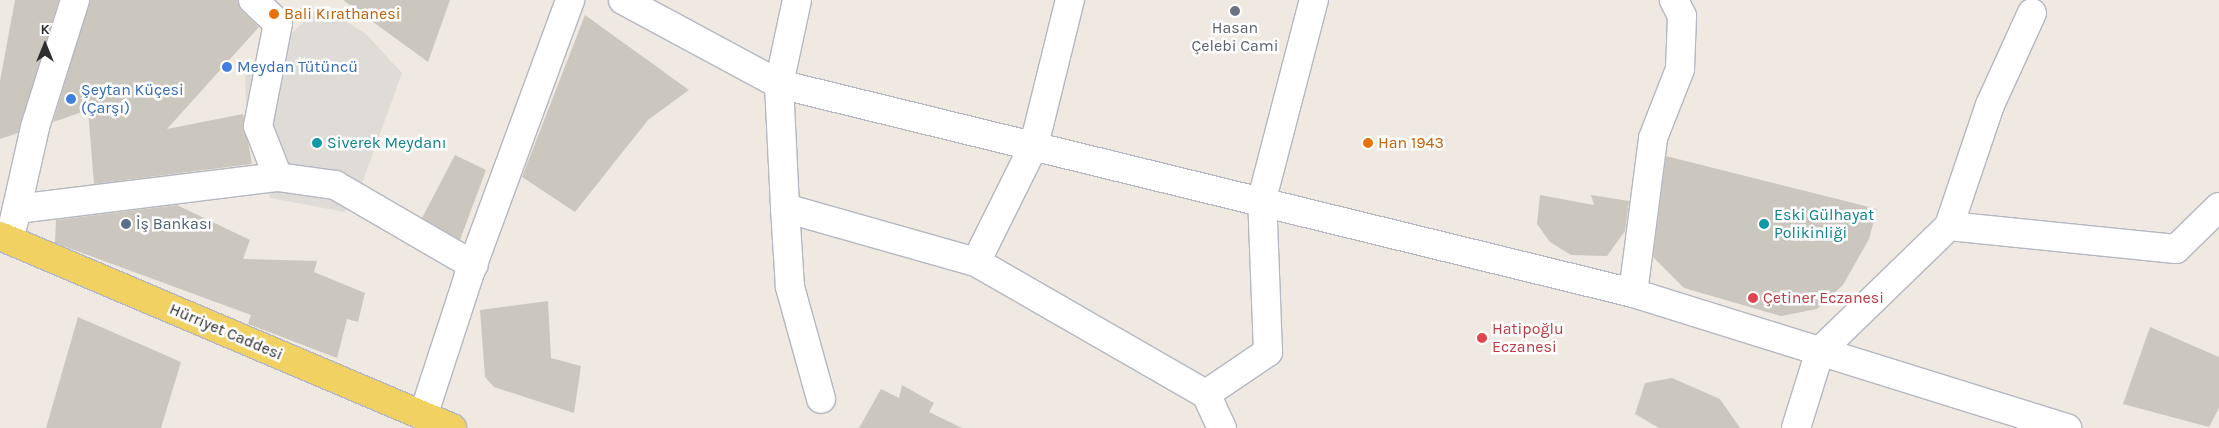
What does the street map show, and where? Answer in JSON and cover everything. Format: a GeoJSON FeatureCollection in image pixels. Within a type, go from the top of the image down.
{"type":"FeatureCollection","features":[{"type":"Feature","properties":{"kind":"main road","name":"Hürriyet Caddesi"},"geometry":{"type":"LineString","coordinates":[[5,239],[452,428]]}},
{"type":"Feature","properties":{"kind":"street"},"geometry":{"type":"LineString","coordinates":[[5,239],[17,209],[35,127],[75,0]]}},
{"type":"Feature","properties":{"kind":"street"},"geometry":{"type":"LineString","coordinates":[[253,0],[278,23],[258,126],[278,177]]}},
{"type":"Feature","properties":{"kind":"street"},"geometry":{"type":"LineString","coordinates":[[423,416],[473,265],[570,0]]}},
{"type":"Feature","properties":{"kind":"street"},"geometry":{"type":"LineString","coordinates":[[623,0],[780,84],[1262,199],[1633,293],[2067,428]]}},
{"type":"Feature","properties":{"kind":"street"},"geometry":{"type":"LineString","coordinates":[[798,0],[780,84],[785,208],[790,287],[821,399]]}},
{"type":"Feature","properties":{"kind":"street"},"geometry":{"type":"LineString","coordinates":[[976,262],[1034,145],[1070,0]]}},
{"type":"Feature","properties":{"kind":"street"},"geometry":{"type":"LineString","coordinates":[[1206,394],[1268,352],[1262,199],[1314,0]]}},
{"type":"Feature","properties":{"kind":"street"},"geometry":{"type":"LineString","coordinates":[[1633,293],[1653,138],[1680,69],[1682,16],[1674,0]]}},
{"type":"Feature","properties":{"kind":"street"},"geometry":{"type":"LineString","coordinates":[[1796,428],[1820,351],[1949,226],[1990,105],[2032,13]]}},
{"type":"Feature","properties":{"kind":"street"},"geometry":{"type":"LineString","coordinates":[[17,209],[278,177],[335,185],[473,265]]}},
{"type":"Feature","properties":{"kind":"street"},"geometry":{"type":"LineString","coordinates":[[1949,226],[2176,249],[2219,207]]}},
{"type":"Feature","properties":{"kind":"street"},"geometry":{"type":"LineString","coordinates":[[785,208],[976,262],[1206,394],[1222,428]]}},
{"type":"Feature","properties":{"kind":"shaded area","name":"Siverek Meydanı"},"geometry":{"type":"Polygon","coordinates":[[[322,6],[366,34],[402,73],[363,181],[345,212],[270,198],[246,105],[245,75],[322,6]]]}},
{"type":"Feature","properties":{"kind":"building"},"geometry":{"type":"Polygon","coordinates":[[[15,0],[59,0],[18,133],[0,139],[0,81],[15,0]]]}},
{"type":"Feature","properties":{"kind":"building","name":"Şeytan Küçesi (Çarşı)"},"geometry":{"type":"Polygon","coordinates":[[[90,0],[238,0],[242,11],[259,27],[167,129],[243,114],[252,164],[94,184],[88,110],[53,122],[90,0]]]}},
{"type":"Feature","properties":{"kind":"building"},"geometry":{"type":"Polygon","coordinates":[[[343,0],[450,0],[428,62],[343,0]]]}},
{"type":"Feature","properties":{"kind":"building"},"geometry":{"type":"Polygon","coordinates":[[[585,15],[689,90],[648,120],[575,212],[522,177],[585,15]]]}},
{"type":"Feature","properties":{"kind":"building"},"geometry":{"type":"Polygon","coordinates":[[[455,155],[486,170],[460,240],[422,218],[455,155]]]}},
{"type":"Feature","properties":{"kind":"building","name":"Eski Gülhayat Polikinliği"},"geometry":{"type":"Polygon","coordinates":[[[1666,156],[1877,209],[1869,239],[1843,285],[1817,309],[1781,316],[1684,288],[1653,257],[1666,156]]]}},
{"type":"Feature","properties":{"kind":"building"},"geometry":{"type":"Polygon","coordinates":[[[1540,195],[1594,205],[1591,195],[1629,201],[1625,231],[1607,256],[1571,255],[1550,242],[1537,224],[1540,195]]]}},
{"type":"Feature","properties":{"kind":"building"},"geometry":{"type":"Polygon","coordinates":[[[177,205],[250,240],[243,259],[317,261],[314,272],[365,293],[358,322],[347,319],[337,358],[248,324],[251,315],[55,243],[56,220],[177,205]]]}},
{"type":"Feature","properties":{"kind":"building"},"geometry":{"type":"Polygon","coordinates":[[[548,301],[551,358],[581,366],[574,413],[494,387],[485,377],[480,310],[548,301]]]}},
{"type":"Feature","properties":{"kind":"building"},"geometry":{"type":"Polygon","coordinates":[[[78,317],[181,362],[161,428],[46,428],[78,317]]]}},
{"type":"Feature","properties":{"kind":"building"},"geometry":{"type":"Polygon","coordinates":[[[2150,327],[2219,357],[2219,408],[2209,427],[2123,404],[2150,327]]]}},
{"type":"Feature","properties":{"kind":"building"},"geometry":{"type":"Polygon","coordinates":[[[1672,378],[1720,399],[1740,428],[1659,428],[1635,414],[1645,383],[1672,378]]]}},
{"type":"Feature","properties":{"kind":"building"},"geometry":{"type":"Polygon","coordinates":[[[902,385],[934,403],[929,412],[962,428],[859,428],[881,389],[899,398],[902,385]]]}},
{"type":"Feature","properties":{"kind":"place","name":"Hasan Çelebi Cami"},"geometry":{"type":"Point","coordinates":[1235,11]}},
{"type":"Feature","properties":{"kind":"place","name":"Bali Kırathanesi"},"geometry":{"type":"Point","coordinates":[274,14]}},
{"type":"Feature","properties":{"kind":"place","name":"Meydan Tütüncü"},"geometry":{"type":"Point","coordinates":[227,67]}},
{"type":"Feature","properties":{"kind":"place","name":"Şeytan Küçesi (Çarşı)"},"geometry":{"type":"Point","coordinates":[71,99]}},
{"type":"Feature","properties":{"kind":"place","name":"Siverek Meydanı"},"geometry":{"type":"Point","coordinates":[317,143]}},
{"type":"Feature","properties":{"kind":"place","name":"Han 1943"},"geometry":{"type":"Point","coordinates":[1368,143]}},
{"type":"Feature","properties":{"kind":"place","name":"İş Bankası"},"geometry":{"type":"Point","coordinates":[126,224]}},
{"type":"Feature","properties":{"kind":"place","name":"Eski Gülhayat Polikinliği"},"geometry":{"type":"Point","coordinates":[1764,224]}},
{"type":"Feature","properties":{"kind":"place","name":"Çetiner Eczanesi"},"geometry":{"type":"Point","coordinates":[1753,298]}},
{"type":"Feature","properties":{"kind":"place","name":"Hatipoğlu Eczanesi"},"geometry":{"type":"Point","coordinates":[1482,338]}}]}
